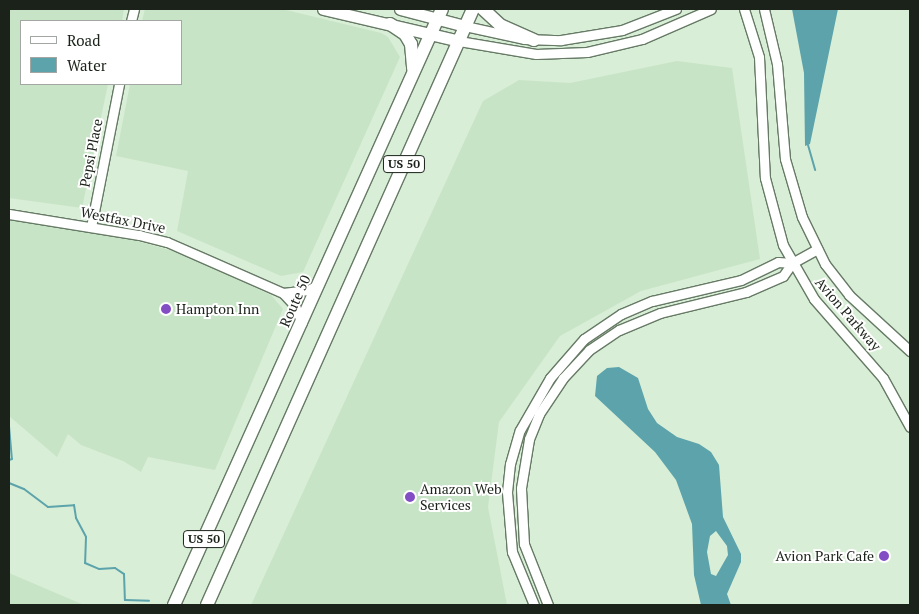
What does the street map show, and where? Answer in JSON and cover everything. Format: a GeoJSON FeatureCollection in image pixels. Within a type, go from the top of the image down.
{"type":"FeatureCollection","features":[{"type":"Feature","properties":{"kind":"highway","name":"US 50"},"geometry":{"type":"LineString","coordinates":[[207,605],[473,9]]}},
{"type":"Feature","properties":{"kind":"highway"},"geometry":{"type":"LineString","coordinates":[[483,9],[500,25],[534,40]]}},
{"type":"Feature","properties":{"kind":"highway","name":"Route 50"},"geometry":{"type":"LineString","coordinates":[[174,605],[440,13]]}},
{"type":"Feature","properties":{"kind":"highway"},"geometry":{"type":"LineString","coordinates":[[390,24],[405,34],[411,44],[413,72]]}},
{"type":"Feature","properties":{"kind":"main road"},"geometry":{"type":"LineString","coordinates":[[323,9],[459,41]]}},
{"type":"Feature","properties":{"kind":"main road"},"geometry":{"type":"LineString","coordinates":[[400,9],[440,13],[465,26]]}},
{"type":"Feature","properties":{"kind":"street"},"geometry":{"type":"LineString","coordinates":[[465,26],[534,40],[605,34],[644,24],[676,9]]}},
{"type":"Feature","properties":{"kind":"street"},"geometry":{"type":"LineString","coordinates":[[459,41],[536,54],[587,52],[642,39],[711,9]]}},
{"type":"Feature","properties":{"kind":"street","name":"Avion Parkway"},"geometry":{"type":"LineString","coordinates":[[744,9],[759,57],[764,161],[769,200],[792,263],[814,299],[883,378],[910,428]]}},
{"type":"Feature","properties":{"kind":"street","name":"Avion Parkway"},"geometry":{"type":"LineString","coordinates":[[764,9],[777,64],[782,133],[791,184],[817,249],[849,295],[910,351]]}},
{"type":"Feature","properties":{"kind":"street","name":"Pepsi Place"},"geometry":{"type":"LineString","coordinates":[[91,227],[119,85]]}},
{"type":"Feature","properties":{"kind":"street","name":"Westfax Drive"},"geometry":{"type":"LineString","coordinates":[[9,214],[91,227],[167,242],[283,293],[295,306],[302,323]]}},
{"type":"Feature","properties":{"kind":"street"},"geometry":{"type":"LineString","coordinates":[[548,605],[529,560],[520,505],[529,439],[550,396],[589,350],[619,330],[660,312],[746,292],[783,276],[792,263],[817,249]]}},
{"type":"Feature","properties":{"kind":"street"},"geometry":{"type":"LineString","coordinates":[[534,605],[512,552],[507,492],[510,464],[520,430],[550,378],[584,339],[621,314],[652,301],[741,280],[778,262],[792,263]]}},
{"type":"Feature","properties":{"kind":"street"},"geometry":{"type":"LineString","coordinates":[[283,293],[308,290],[318,286]]}},
{"type":"Feature","properties":{"kind":"shaded area"},"geometry":{"type":"Polygon","coordinates":[[[9,9],[124,9],[122,20],[20,20],[20,85],[108,85],[82,208],[9,198],[9,9]]]}},
{"type":"Feature","properties":{"kind":"shaded area"},"geometry":{"type":"Polygon","coordinates":[[[145,9],[282,9],[381,33],[388,37],[400,57],[303,272],[281,276],[177,231],[188,171],[116,156],[130,85],[182,85],[182,20],[142,20],[145,9]]]}},
{"type":"Feature","properties":{"kind":"shaded area","name":"Amazon Web Services"},"geometry":{"type":"Polygon","coordinates":[[[677,61],[732,68],[760,259],[641,291],[560,336],[499,422],[488,507],[507,605],[251,605],[483,101],[519,80],[570,83],[677,61]]]}},
{"type":"Feature","properties":{"kind":"shaded area"},"geometry":{"type":"Polygon","coordinates":[[[9,219],[137,241],[180,253],[271,295],[283,309],[215,470],[148,457],[141,472],[123,461],[81,445],[68,434],[57,457],[9,416],[9,219]]]}},
{"type":"Feature","properties":{"kind":"shaded area"},"geometry":{"type":"Polygon","coordinates":[[[9,573],[84,605],[9,605],[9,573]]]}},
{"type":"Feature","properties":{"kind":"water"},"geometry":{"type":"Polygon","coordinates":[[[792,9],[838,9],[810,144],[805,146],[804,73],[792,9]]]}},
{"type":"Feature","properties":{"kind":"water"},"geometry":{"type":"Polygon","coordinates":[[[619,367],[638,378],[648,409],[657,423],[677,437],[699,444],[711,452],[719,465],[723,517],[741,554],[741,562],[727,594],[731,605],[701,605],[694,575],[692,524],[676,480],[655,452],[595,396],[597,376],[607,368],[619,367]],[[716,531],[710,536],[707,552],[711,574],[716,576],[728,555],[727,546],[716,531]]]}},
{"type":"Feature","properties":{"kind":"waterway"},"geometry":{"type":"LineString","coordinates":[[808,145],[815,170]]}},
{"type":"Feature","properties":{"kind":"waterway"},"geometry":{"type":"LineString","coordinates":[[9,426],[12,459],[9,460]]}},
{"type":"Feature","properties":{"kind":"waterway"},"geometry":{"type":"LineString","coordinates":[[9,483],[24,489],[48,507],[74,505],[76,518],[86,537],[85,563],[99,569],[115,568],[124,574],[125,600],[149,601]]}},
{"type":"Feature","properties":{"kind":"place","name":"Hampton Inn"},"geometry":{"type":"Point","coordinates":[166,309]}},
{"type":"Feature","properties":{"kind":"place","name":"Amazon Web Services"},"geometry":{"type":"Point","coordinates":[410,497]}},
{"type":"Feature","properties":{"kind":"place","name":"Avion Park Cafe"},"geometry":{"type":"Point","coordinates":[884,556]}}]}
